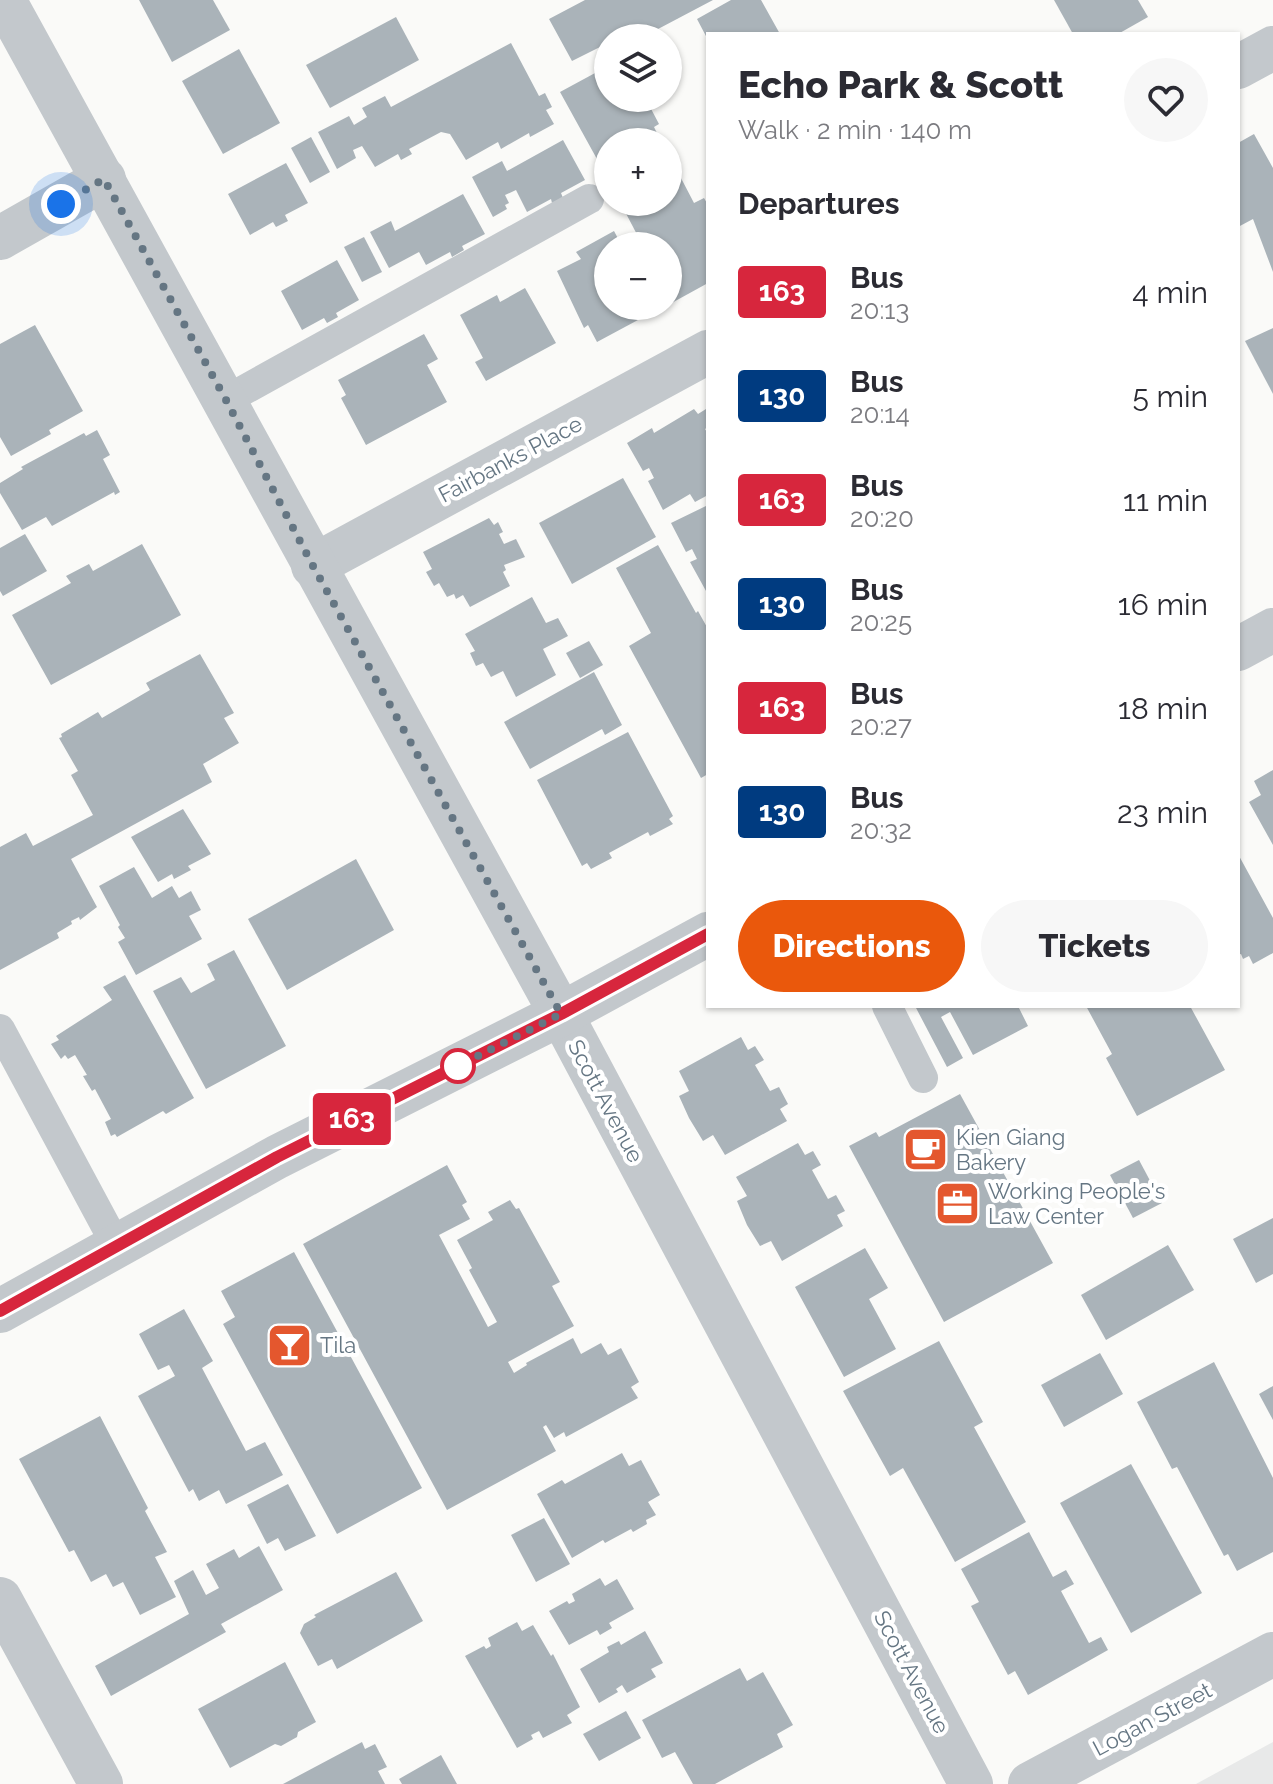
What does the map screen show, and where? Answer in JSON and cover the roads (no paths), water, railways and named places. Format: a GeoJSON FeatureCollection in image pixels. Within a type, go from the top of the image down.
{"type":"FeatureCollection","features":[{"type":"Feature","properties":{"kind":"street","name":"Scott Avenue"},"geometry":{"type":"LineString","coordinates":[[4,0],[561,1014],[971,1784]]}},
{"type":"Feature","properties":{"kind":"street"},"geometry":{"type":"LineString","coordinates":[[1240,66],[1273,48]]}},
{"type":"Feature","properties":{"kind":"street"},"geometry":{"type":"LineString","coordinates":[[0,238],[104,179]]}},
{"type":"Feature","properties":{"kind":"street","name":"Fairbanks Place"},"geometry":{"type":"LineString","coordinates":[[313,566],[706,353]]}},
{"type":"Feature","properties":{"kind":"street"},"geometry":{"type":"LineString","coordinates":[[1240,648],[1273,630]]}},
{"type":"Feature","properties":{"kind":"street"},"geometry":{"type":"LineString","coordinates":[[0,1311],[277,1157],[561,1014],[706,935]]}},
{"type":"Feature","properties":{"kind":"street"},"geometry":{"type":"LineString","coordinates":[[0,1599],[101,1784]]}},
{"type":"Feature","properties":{"kind":"street","name":"Logan Street"},"geometry":{"type":"LineString","coordinates":[[1030,1784],[1273,1654]]}},
{"type":"Feature","properties":{"kind":"lane"},"geometry":{"type":"LineString","coordinates":[[226,400],[589,199]]}},
{"type":"Feature","properties":{"kind":"lane"},"geometry":{"type":"LineString","coordinates":[[888,1008],[923,1078]]}},
{"type":"Feature","properties":{"kind":"lane"},"geometry":{"type":"LineString","coordinates":[[0,1029],[116,1245]]}},
{"type":"Feature","properties":{"kind":"place","name":"Kien Giang Bakery"},"geometry":{"type":"Point","coordinates":[925,1150]}},
{"type":"Feature","properties":{"kind":"place","name":"Working People's Law Center"},"geometry":{"type":"Point","coordinates":[957,1204]}},
{"type":"Feature","properties":{"kind":"place","name":"Tila"},"geometry":{"type":"Point","coordinates":[289,1345]}}]}
